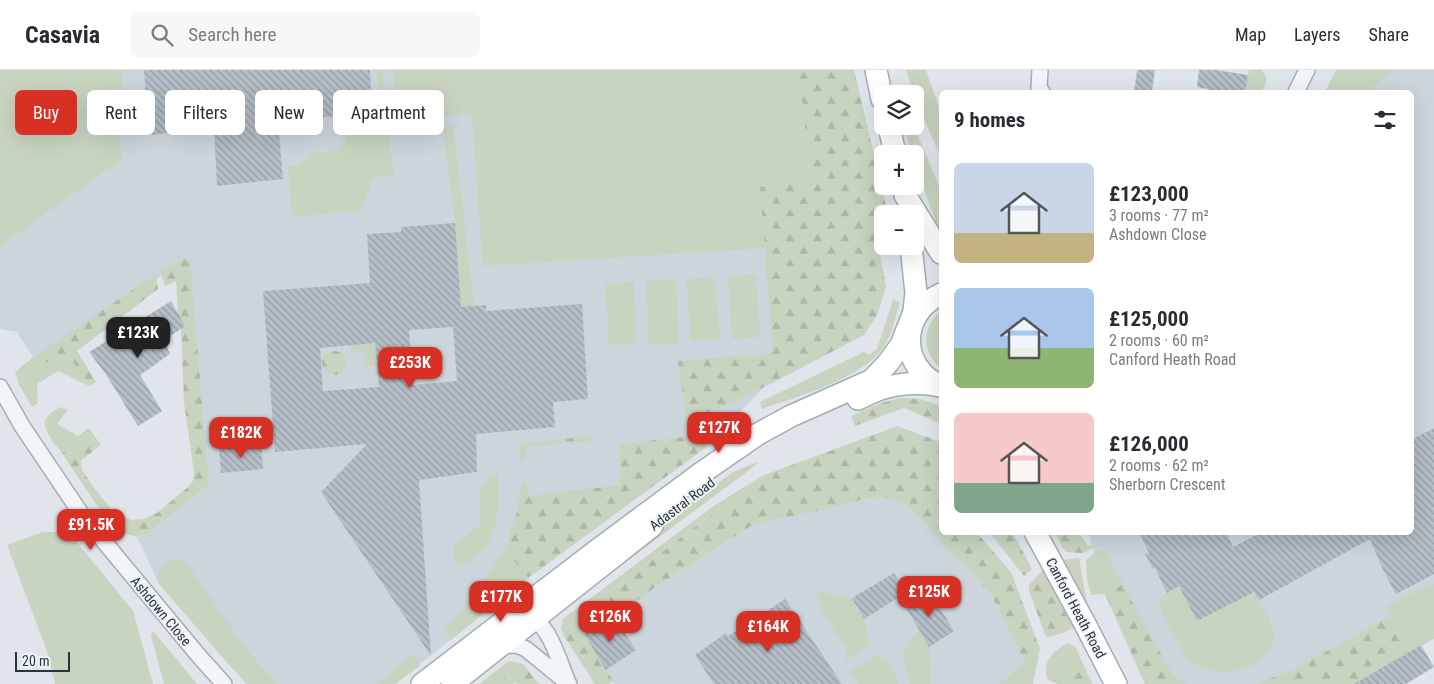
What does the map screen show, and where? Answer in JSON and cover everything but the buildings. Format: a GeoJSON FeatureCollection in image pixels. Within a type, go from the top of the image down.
{"type":"FeatureCollection","features":[{"type":"Feature","properties":{"kind":"street"},"geometry":{"type":"LineString","coordinates":[[876,70],[879,85]]}},
{"type":"Feature","properties":{"kind":"street"},"geometry":{"type":"LineString","coordinates":[[1040,70],[1040,90]]}},
{"type":"Feature","properties":{"kind":"street"},"geometry":{"type":"LineString","coordinates":[[1297,90],[1306,71]]}},
{"type":"Feature","properties":{"kind":"street"},"geometry":{"type":"LineString","coordinates":[[905,198],[939,250]]}},
{"type":"Feature","properties":{"kind":"street"},"geometry":{"type":"LineString","coordinates":[[912,255],[916,293],[910,350],[920,370],[927,378],[939,385]]}},
{"type":"Feature","properties":{"kind":"street"},"geometry":{"type":"LineString","coordinates":[[872,380],[888,364],[901,345],[913,319],[924,305],[939,295]]}},
{"type":"Feature","properties":{"kind":"street"},"geometry":{"type":"LineString","coordinates":[[422,684],[534,617],[700,474],[758,434],[791,416],[895,368],[904,360],[910,350]]}},
{"type":"Feature","properties":{"kind":"street","name":"Adastral Road"},"geometry":{"type":"LineString","coordinates":[[452,684],[501,646],[534,617],[695,492],[764,446],[831,410],[884,388],[913,384],[939,386]]}},
{"type":"Feature","properties":{"kind":"street","name":"Ashdown Close"},"geometry":{"type":"LineString","coordinates":[[0,387],[22,426],[82,516],[224,684]]}},
{"type":"Feature","properties":{"kind":"street","name":"Canford Heath Road"},"geometry":{"type":"LineString","coordinates":[[1037,535],[1116,684]]}},
{"type":"Feature","properties":{"kind":"street"},"geometry":{"type":"LineString","coordinates":[[534,617],[536,655]]}},
{"type":"Feature","properties":{"kind":"street"},"geometry":{"type":"LineString","coordinates":[[534,617],[569,684]]}},
{"type":"Feature","properties":{"kind":"street"},"geometry":{"type":"LineString","coordinates":[[437,684],[520,620],[534,617]]}},
{"type":"Feature","properties":{"kind":"street"},"geometry":{"type":"LineString","coordinates":[[501,646],[517,645],[526,649],[536,655],[569,684]]}},
{"type":"Feature","properties":{"kind":"shaded area"},"geometry":{"type":"Polygon","coordinates":[[[101,70],[854,70],[874,155],[874,195],[884,195],[886,205],[874,205],[874,255],[880,255],[886,287],[877,315],[864,335],[763,388],[705,448],[528,578],[395,684],[247,684],[158,582],[137,537],[150,532],[201,490],[184,260],[36,362],[17,332],[0,329],[0,233],[61,135],[77,135],[77,109],[87,93],[87,135],[155,135],[155,90],[89,90],[101,70]]]}},
{"type":"Feature","properties":{"kind":"shaded area"},"geometry":{"type":"Polygon","coordinates":[[[1336,70],[1434,70],[1434,602],[1407,653],[1354,684],[1145,684],[1105,594],[1090,535],[1414,535],[1414,90],[1326,90],[1336,70]]]}},
{"type":"Feature","properties":{"kind":"shaded area"},"geometry":{"type":"Polygon","coordinates":[[[884,497],[907,505],[990,593],[1025,663],[1015,684],[615,684],[584,634],[614,617],[657,586],[754,524],[828,509],[864,499],[884,497]]]}},
{"type":"Feature","properties":{"kind":"green space"},"geometry":{"type":"Polygon","coordinates":[[[0,70],[121,70],[123,90],[87,90],[87,135],[119,135],[122,159],[0,246],[0,70]]]}},
{"type":"Feature","properties":{"kind":"green space"},"geometry":{"type":"Polygon","coordinates":[[[377,70],[383,70],[385,90],[378,90],[377,70]]]}},
{"type":"Feature","properties":{"kind":"green space"},"geometry":{"type":"Polygon","coordinates":[[[393,70],[799,70],[811,180],[760,187],[766,248],[483,266],[472,115],[444,116],[444,90],[394,90],[393,70]]]}},
{"type":"Feature","properties":{"kind":"green space"},"geometry":{"type":"Polygon","coordinates":[[[799,70],[854,70],[874,155],[874,195],[884,195],[886,205],[874,205],[874,255],[880,255],[886,287],[877,315],[864,335],[750,394],[687,423],[678,361],[773,353],[760,187],[811,180],[799,70]]]}},
{"type":"Feature","properties":{"kind":"green space"},"geometry":{"type":"Polygon","coordinates":[[[906,70],[926,70],[939,107],[939,153],[924,119],[924,85],[911,85],[906,70]]]}},
{"type":"Feature","properties":{"kind":"green space"},"geometry":{"type":"Polygon","coordinates":[[[1249,70],[1262,70],[1266,76],[1265,86],[1262,90],[1245,90],[1249,70]]]}},
{"type":"Feature","properties":{"kind":"green space"},"geometry":{"type":"Polygon","coordinates":[[[1336,70],[1394,70],[1370,90],[1326,90],[1336,70]]]}},
{"type":"Feature","properties":{"kind":"green space"},"geometry":{"type":"Polygon","coordinates":[[[453,125],[474,306],[461,307],[455,223],[444,126],[453,125]]]}},
{"type":"Feature","properties":{"kind":"green space"},"geometry":{"type":"Polygon","coordinates":[[[348,135],[390,135],[394,176],[376,177],[373,179],[361,211],[292,217],[288,166],[297,166],[312,153],[335,151],[346,144],[348,135]]]}},
{"type":"Feature","properties":{"kind":"green space"},"geometry":{"type":"Polygon","coordinates":[[[907,135],[918,135],[922,145],[909,145],[907,135]]]}},
{"type":"Feature","properties":{"kind":"green space"},"geometry":{"type":"Polygon","coordinates":[[[924,150],[939,186],[939,231],[924,189],[924,150]]]}},
{"type":"Feature","properties":{"kind":"green space"},"geometry":{"type":"Polygon","coordinates":[[[185,258],[190,262],[209,484],[150,532],[137,537],[123,533],[110,525],[62,453],[89,433],[98,447],[81,461],[82,470],[116,515],[132,520],[143,519],[157,513],[193,481],[194,472],[184,402],[181,329],[176,281],[165,286],[160,271],[185,258]]]}},
{"type":"Feature","properties":{"kind":"green space"},"geometry":{"type":"Polygon","coordinates":[[[156,274],[158,289],[77,351],[96,382],[89,386],[72,360],[63,356],[40,366],[31,374],[24,385],[19,385],[15,372],[31,359],[156,274]]]}},
{"type":"Feature","properties":{"kind":"green space"},"geometry":{"type":"Polygon","coordinates":[[[756,274],[760,337],[732,339],[728,275],[756,274]]]}},
{"type":"Feature","properties":{"kind":"green space"},"geometry":{"type":"Polygon","coordinates":[[[715,277],[720,340],[691,342],[686,279],[715,277]]]}},
{"type":"Feature","properties":{"kind":"green space"},"geometry":{"type":"Polygon","coordinates":[[[676,279],[679,344],[649,345],[646,281],[676,279]]]}},
{"type":"Feature","properties":{"kind":"green space"},"geometry":{"type":"Polygon","coordinates":[[[634,282],[637,344],[609,345],[605,283],[634,282]]]}},
{"type":"Feature","properties":{"kind":"green space"},"geometry":{"type":"Polygon","coordinates":[[[893,300],[900,302],[886,343],[877,355],[864,366],[848,376],[812,392],[762,409],[760,402],[864,352],[869,355],[877,349],[893,300]]]}},
{"type":"Feature","properties":{"kind":"green space"},"geometry":{"type":"Polygon","coordinates":[[[939,313],[939,366],[930,355],[926,340],[930,324],[939,313]]]}},
{"type":"Feature","properties":{"kind":"green space"},"geometry":{"type":"Polygon","coordinates":[[[375,343],[377,366],[365,366],[364,352],[351,353],[351,345],[375,343]]]}},
{"type":"Feature","properties":{"kind":"green space"},"geometry":{"type":"Polygon","coordinates":[[[334,351],[343,354],[346,363],[343,372],[334,375],[325,372],[322,363],[325,354],[334,351]]]}},
{"type":"Feature","properties":{"kind":"green space"},"geometry":{"type":"Polygon","coordinates":[[[63,356],[72,360],[89,386],[58,371],[37,384],[38,403],[32,407],[19,385],[24,385],[31,374],[40,366],[63,356]]]}},
{"type":"Feature","properties":{"kind":"green space"},"geometry":{"type":"Polygon","coordinates":[[[901,398],[920,399],[939,405],[939,423],[904,408],[855,426],[851,416],[880,403],[901,398]]]}},
{"type":"Feature","properties":{"kind":"green space"},"geometry":{"type":"Polygon","coordinates":[[[60,407],[68,410],[57,424],[78,436],[89,428],[101,445],[98,447],[89,433],[62,453],[49,436],[45,426],[47,417],[60,407]]]}},
{"type":"Feature","properties":{"kind":"green space"},"geometry":{"type":"Polygon","coordinates":[[[259,418],[261,445],[219,448],[216,419],[259,418]]]}},
{"type":"Feature","properties":{"kind":"green space"},"geometry":{"type":"Polygon","coordinates":[[[897,426],[939,441],[939,535],[979,535],[1011,572],[1040,649],[1025,663],[990,593],[907,505],[884,497],[864,499],[828,509],[754,524],[657,586],[614,617],[584,634],[614,682],[595,684],[564,636],[573,620],[762,476],[897,426]]]}},
{"type":"Feature","properties":{"kind":"green space"},"geometry":{"type":"Polygon","coordinates":[[[702,435],[705,448],[528,578],[505,549],[517,512],[522,482],[527,481],[529,496],[620,485],[619,444],[702,435]]]}},
{"type":"Feature","properties":{"kind":"green space"},"geometry":{"type":"Polygon","coordinates":[[[591,436],[592,441],[525,447],[526,459],[520,460],[519,444],[591,436]]]}},
{"type":"Feature","properties":{"kind":"green space"},"geometry":{"type":"Polygon","coordinates":[[[757,462],[756,465],[577,598],[628,552],[699,496],[733,472],[757,462]]]}},
{"type":"Feature","properties":{"kind":"green space"},"geometry":{"type":"Polygon","coordinates":[[[497,473],[499,485],[498,513],[490,539],[483,551],[474,559],[462,565],[454,560],[453,547],[481,524],[479,488],[490,476],[497,473]]]}},
{"type":"Feature","properties":{"kind":"green space"},"geometry":{"type":"Polygon","coordinates":[[[762,476],[573,620],[564,636],[561,628],[563,619],[712,507],[762,476]]]}},
{"type":"Feature","properties":{"kind":"green space"},"geometry":{"type":"Polygon","coordinates":[[[43,532],[62,532],[71,535],[133,611],[153,684],[55,684],[47,651],[7,545],[43,532]]]}},
{"type":"Feature","properties":{"kind":"green space"},"geometry":{"type":"Polygon","coordinates":[[[992,535],[1014,535],[1032,569],[1024,576],[992,535]]]}},
{"type":"Feature","properties":{"kind":"green space"},"geometry":{"type":"Polygon","coordinates":[[[1056,535],[1080,535],[1087,545],[1099,545],[1083,553],[1066,552],[1056,535]]]}},
{"type":"Feature","properties":{"kind":"green space"},"geometry":{"type":"Polygon","coordinates":[[[505,549],[528,578],[451,640],[444,630],[474,596],[505,549]]]}},
{"type":"Feature","properties":{"kind":"green space"},"geometry":{"type":"Polygon","coordinates":[[[1100,550],[1107,553],[1123,584],[1105,594],[1091,595],[1087,579],[1086,560],[1100,550]]]}},
{"type":"Feature","properties":{"kind":"green space"},"geometry":{"type":"Polygon","coordinates":[[[1079,558],[1087,603],[1063,560],[1079,558]]]}},
{"type":"Feature","properties":{"kind":"green space"},"geometry":{"type":"Polygon","coordinates":[[[175,560],[186,562],[247,650],[277,684],[247,684],[158,583],[162,567],[175,560]]]}},
{"type":"Feature","properties":{"kind":"green space"},"geometry":{"type":"Polygon","coordinates":[[[1044,569],[1067,617],[1074,627],[1061,634],[1046,637],[1029,591],[1029,585],[1044,569]]]}},
{"type":"Feature","properties":{"kind":"green space"},"geometry":{"type":"Polygon","coordinates":[[[1434,583],[1434,639],[1407,653],[1386,607],[1434,583]]]}},
{"type":"Feature","properties":{"kind":"green space"},"geometry":{"type":"Polygon","coordinates":[[[1123,584],[1174,676],[1187,684],[1145,684],[1105,594],[1123,584]]]}},
{"type":"Feature","properties":{"kind":"green space"},"geometry":{"type":"Polygon","coordinates":[[[1179,586],[1197,621],[1254,592],[1270,620],[1275,637],[1270,650],[1259,663],[1226,672],[1207,670],[1188,661],[1162,613],[1159,599],[1179,586]]]}},
{"type":"Feature","properties":{"kind":"green space"},"geometry":{"type":"Polygon","coordinates":[[[813,590],[852,598],[864,619],[870,645],[845,661],[847,650],[821,609],[820,601],[813,590]]]}},
{"type":"Feature","properties":{"kind":"green space"},"geometry":{"type":"Polygon","coordinates":[[[1390,616],[1407,653],[1354,684],[1256,684],[1293,670],[1390,616]]]}},
{"type":"Feature","properties":{"kind":"green space"},"geometry":{"type":"Polygon","coordinates":[[[920,630],[929,647],[931,684],[911,684],[905,668],[905,648],[913,636],[920,630]]]}},
{"type":"Feature","properties":{"kind":"green space"},"geometry":{"type":"Polygon","coordinates":[[[153,631],[197,684],[164,684],[151,636],[153,631]]]}},
{"type":"Feature","properties":{"kind":"green space"},"geometry":{"type":"Polygon","coordinates":[[[1068,643],[1076,648],[1088,675],[1080,672],[1072,674],[1070,684],[1058,684],[1048,680],[1046,674],[1047,663],[1053,653],[1068,643]]]}},
{"type":"Feature","properties":{"kind":"green space"},"geometry":{"type":"Polygon","coordinates":[[[1040,649],[1033,684],[999,684],[1040,649]]]}},
{"type":"Feature","properties":{"kind":"green space"},"geometry":{"type":"Polygon","coordinates":[[[413,655],[421,665],[395,684],[376,684],[413,655]]]}},
{"type":"Feature","properties":{"kind":"green space"},"geometry":{"type":"Polygon","coordinates":[[[877,656],[889,660],[899,684],[858,684],[850,671],[877,656]]]}},
{"type":"Feature","properties":{"kind":"green space"},"geometry":{"type":"Polygon","coordinates":[[[509,661],[523,664],[539,684],[517,684],[515,682],[513,684],[479,684],[509,661]]]}},
{"type":"Feature","properties":{"kind":"green space"},"geometry":{"type":"Polygon","coordinates":[[[523,664],[539,684],[529,684],[519,673],[504,684],[495,684],[523,664]]]}},
{"type":"Feature","properties":{"kind":"green space"},"geometry":{"type":"Polygon","coordinates":[[[1080,672],[1088,675],[1093,684],[1070,684],[1071,674],[1080,672]]]}}]}
